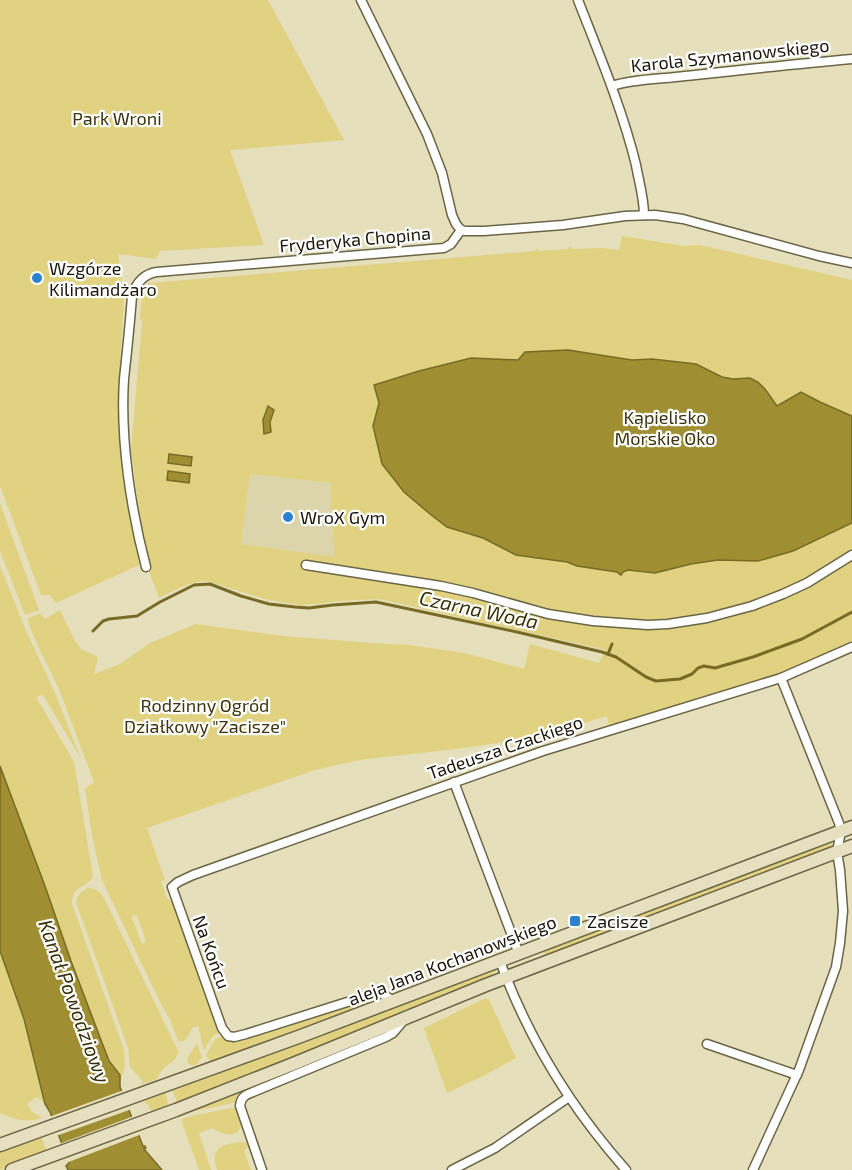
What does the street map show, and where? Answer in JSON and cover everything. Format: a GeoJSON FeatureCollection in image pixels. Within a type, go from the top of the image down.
{"type":"FeatureCollection","features":[{"type":"Feature","properties":{"kind":"main road","name":"aleja Jana Kochanowskiego"},"geometry":{"type":"LineString","coordinates":[[0,1145],[301,1036],[846,829]]}},
{"type":"Feature","properties":{"kind":"main road","name":"aleja Jana Kochanowskiego"},"geometry":{"type":"LineString","coordinates":[[12,1170],[293,1064],[506,978],[852,846]]}},
{"type":"Feature","properties":{"kind":"street"},"geometry":{"type":"LineString","coordinates":[[361,0],[427,134],[442,173],[452,215],[461,230],[484,231],[563,225],[644,215],[683,219],[852,263]]}},
{"type":"Feature","properties":{"kind":"street"},"geometry":{"type":"LineString","coordinates":[[578,0],[628,132],[644,202],[644,215]]}},
{"type":"Feature","properties":{"kind":"street","name":"Karola Szymanowskiego"},"geometry":{"type":"LineString","coordinates":[[612,86],[621,83],[852,59]]}},
{"type":"Feature","properties":{"kind":"street","name":"Fryderyka Chopina"},"geometry":{"type":"LineString","coordinates":[[146,567],[129,485],[125,439],[124,380],[132,296],[139,281],[157,272],[444,248],[451,244],[461,230]]}},
{"type":"Feature","properties":{"kind":"street"},"geometry":{"type":"LineString","coordinates":[[306,565],[441,586],[548,614],[593,621],[648,625],[707,618],[752,606],[807,583],[852,555]]}},
{"type":"Feature","properties":{"kind":"street","name":"Tadeusza Czackiego"},"geometry":{"type":"LineString","coordinates":[[172,887],[193,875],[558,746],[781,678],[852,647]]}},
{"type":"Feature","properties":{"kind":"street"},"geometry":{"type":"LineString","coordinates":[[753,1170],[797,1075],[832,982],[837,963],[843,911],[837,852],[846,829],[839,820],[781,678]]}},
{"type":"Feature","properties":{"kind":"street"},"geometry":{"type":"LineString","coordinates":[[454,782],[519,954]]}},
{"type":"Feature","properties":{"kind":"street","name":"Na Końcu"},"geometry":{"type":"LineString","coordinates":[[172,887],[222,1028],[227,1035],[234,1037],[379,992],[394,1001]]}},
{"type":"Feature","properties":{"kind":"street"},"geometry":{"type":"LineString","coordinates":[[500,961],[535,1040],[569,1098],[626,1170]]}},
{"type":"Feature","properties":{"kind":"street","name":"aleja Jana Kochanowskiego"},"geometry":{"type":"LineString","coordinates":[[262,1170],[241,1106],[246,1094],[387,1037],[408,1017]]}},
{"type":"Feature","properties":{"kind":"street"},"geometry":{"type":"LineString","coordinates":[[707,1044],[797,1075]]}},
{"type":"Feature","properties":{"kind":"street"},"geometry":{"type":"LineString","coordinates":[[452,1170],[495,1148],[569,1098]]}},
{"type":"Feature","properties":{"kind":"shaded area"},"geometry":{"type":"Polygon","coordinates":[[[250,474],[330,483],[334,558],[241,544],[250,474]]]}},
{"type":"Feature","properties":{"kind":"green space","name":"Park Wroni"},"geometry":{"type":"Polygon","coordinates":[[[0,0],[268,0],[344,140],[230,150],[264,245],[160,251],[156,259],[118,254],[124,298],[120,364],[122,444],[139,565],[56,603],[50,595],[41,595],[0,486],[0,0]]]}},
{"type":"Feature","properties":{"kind":"green space","name":"Kąpielisko Morskie Oko"},"geometry":{"type":"Polygon","coordinates":[[[622,236],[684,246],[700,245],[852,280],[852,642],[776,675],[609,726],[607,716],[537,737],[359,760],[315,770],[147,828],[165,880],[161,881],[167,899],[172,901],[219,1033],[213,1036],[204,1050],[198,1026],[192,1028],[184,1041],[180,1042],[102,880],[85,789],[94,782],[59,689],[27,619],[41,613],[45,619],[60,610],[81,649],[98,657],[94,674],[120,664],[150,643],[196,624],[282,636],[409,645],[464,653],[524,669],[530,644],[599,663],[606,650],[379,599],[298,605],[265,599],[207,581],[181,587],[159,598],[149,571],[144,545],[131,450],[142,321],[140,319],[142,291],[149,283],[535,251],[537,248],[539,251],[568,249],[570,246],[573,249],[619,250],[622,236]],[[250,474],[241,544],[334,557],[330,483],[250,474]],[[131,915],[142,944],[146,941],[137,916],[131,915]]]}},
{"type":"Feature","properties":{"kind":"green space"},"geometry":{"type":"Polygon","coordinates":[[[0,503],[39,610],[25,615],[0,551],[0,503]]]}},
{"type":"Feature","properties":{"kind":"green space"},"geometry":{"type":"Polygon","coordinates":[[[0,566],[26,631],[56,695],[80,757],[43,695],[36,697],[74,762],[93,876],[74,893],[72,904],[124,1050],[125,1066],[120,1082],[119,1075],[109,1061],[71,961],[0,766],[0,566]]]}},
{"type":"Feature","properties":{"kind":"green space"},"geometry":{"type":"Polygon","coordinates":[[[829,842],[832,844],[829,849],[545,956],[543,950],[829,842]]]}},
{"type":"Feature","properties":{"kind":"green space"},"geometry":{"type":"Polygon","coordinates":[[[88,888],[98,891],[104,898],[178,1051],[176,1058],[162,1070],[157,1079],[140,1085],[143,1081],[130,1067],[128,1048],[76,902],[77,897],[88,888]]]}},
{"type":"Feature","properties":{"kind":"green space"},"geometry":{"type":"Polygon","coordinates":[[[0,951],[24,1019],[45,1104],[38,1097],[27,1104],[31,1111],[42,1118],[36,1120],[21,1120],[0,1113],[0,951]]]}},
{"type":"Feature","properties":{"kind":"green space"},"geometry":{"type":"Polygon","coordinates":[[[494,968],[497,970],[489,977],[351,1036],[178,1104],[172,1089],[494,968]]]}},
{"type":"Feature","properties":{"kind":"green space"},"geometry":{"type":"Polygon","coordinates":[[[375,998],[376,1002],[212,1064],[206,1055],[215,1039],[223,1036],[231,1041],[237,1041],[375,998]]]}},
{"type":"Feature","properties":{"kind":"green space"},"geometry":{"type":"Polygon","coordinates":[[[486,998],[516,1058],[447,1093],[424,1028],[486,998]]]}},
{"type":"Feature","properties":{"kind":"green space"},"geometry":{"type":"Polygon","coordinates":[[[197,1043],[202,1057],[193,1066],[188,1063],[187,1059],[197,1043]]]}},
{"type":"Feature","properties":{"kind":"green space"},"geometry":{"type":"Polygon","coordinates":[[[245,1091],[237,1102],[181,1114],[245,1091]]]}},
{"type":"Feature","properties":{"kind":"green space"},"geometry":{"type":"Polygon","coordinates":[[[165,1092],[169,1106],[152,1113],[145,1100],[165,1092]]]}},
{"type":"Feature","properties":{"kind":"green space"},"geometry":{"type":"Polygon","coordinates":[[[237,1109],[241,1120],[240,1129],[237,1132],[230,1135],[213,1128],[199,1133],[211,1170],[199,1170],[182,1119],[237,1109]]]}},
{"type":"Feature","properties":{"kind":"green space"},"geometry":{"type":"Polygon","coordinates":[[[41,1136],[47,1152],[0,1170],[0,1151],[41,1136]]]}},
{"type":"Feature","properties":{"kind":"green space"},"geometry":{"type":"Polygon","coordinates":[[[241,1142],[248,1143],[249,1147],[244,1150],[251,1170],[217,1170],[215,1157],[219,1148],[241,1142]]]}},
{"type":"Feature","properties":{"kind":"water"},"geometry":{"type":"Polygon","coordinates":[[[568,350],[632,360],[652,359],[696,364],[722,377],[750,378],[758,382],[777,406],[801,392],[852,416],[852,523],[793,551],[758,561],[718,560],[655,573],[628,570],[621,575],[617,572],[577,566],[567,562],[516,555],[483,538],[447,527],[404,492],[382,464],[373,426],[379,403],[374,385],[471,358],[518,360],[525,352],[568,350]]]}},
{"type":"Feature","properties":{"kind":"water"},"geometry":{"type":"Polygon","coordinates":[[[268,406],[274,410],[270,422],[271,432],[264,434],[263,420],[268,406]]]}},
{"type":"Feature","properties":{"kind":"water"},"geometry":{"type":"Polygon","coordinates":[[[169,454],[192,457],[191,466],[168,463],[169,454]]]}},
{"type":"Feature","properties":{"kind":"water"},"geometry":{"type":"Polygon","coordinates":[[[168,471],[190,474],[189,483],[167,480],[168,471]]]}},
{"type":"Feature","properties":{"kind":"water","name":"Kanał Powodziowy"},"geometry":{"type":"Polygon","coordinates":[[[0,766],[109,1061],[120,1075],[120,1087],[143,1146],[146,1148],[144,1149],[162,1170],[68,1170],[66,1166],[69,1163],[45,1104],[24,1019],[0,951],[0,766]]]}},
{"type":"Feature","properties":{"kind":"pier"},"geometry":{"type":"Polygon","coordinates":[[[124,1090],[132,1109],[56,1136],[49,1117],[124,1090]]]}},
{"type":"Feature","properties":{"kind":"pier"},"geometry":{"type":"Polygon","coordinates":[[[134,1116],[142,1134],[66,1163],[59,1144],[134,1116]]]}},
{"type":"Feature","properties":{"kind":"waterway","name":"Czarna Woda"},"geometry":{"type":"LineString","coordinates":[[93,631],[103,621],[137,616],[194,585],[210,584],[269,604],[309,608],[376,602],[517,632],[602,652],[616,657],[656,681],[680,679],[704,666],[715,668],[753,657],[802,639],[852,612]]}},
{"type":"Feature","properties":{"kind":"waterway"},"geometry":{"type":"LineString","coordinates":[[608,654],[612,644]]}},
{"type":"Feature","properties":{"kind":"place","name":"Wzgórze Kilimandżaro"},"geometry":{"type":"Point","coordinates":[37,278]}},
{"type":"Feature","properties":{"kind":"place","name":"WroX Gym"},"geometry":{"type":"Point","coordinates":[288,517]}},
{"type":"Feature","properties":{"kind":"place","name":"Zacisze"},"geometry":{"type":"Point","coordinates":[575,921]}},
{"type":"Feature","properties":{"kind":"park label","name":"Rodzinny Ogród Działkowy \"Zacisze\""},"geometry":{"type":"Point","coordinates":[205,715]}}]}
